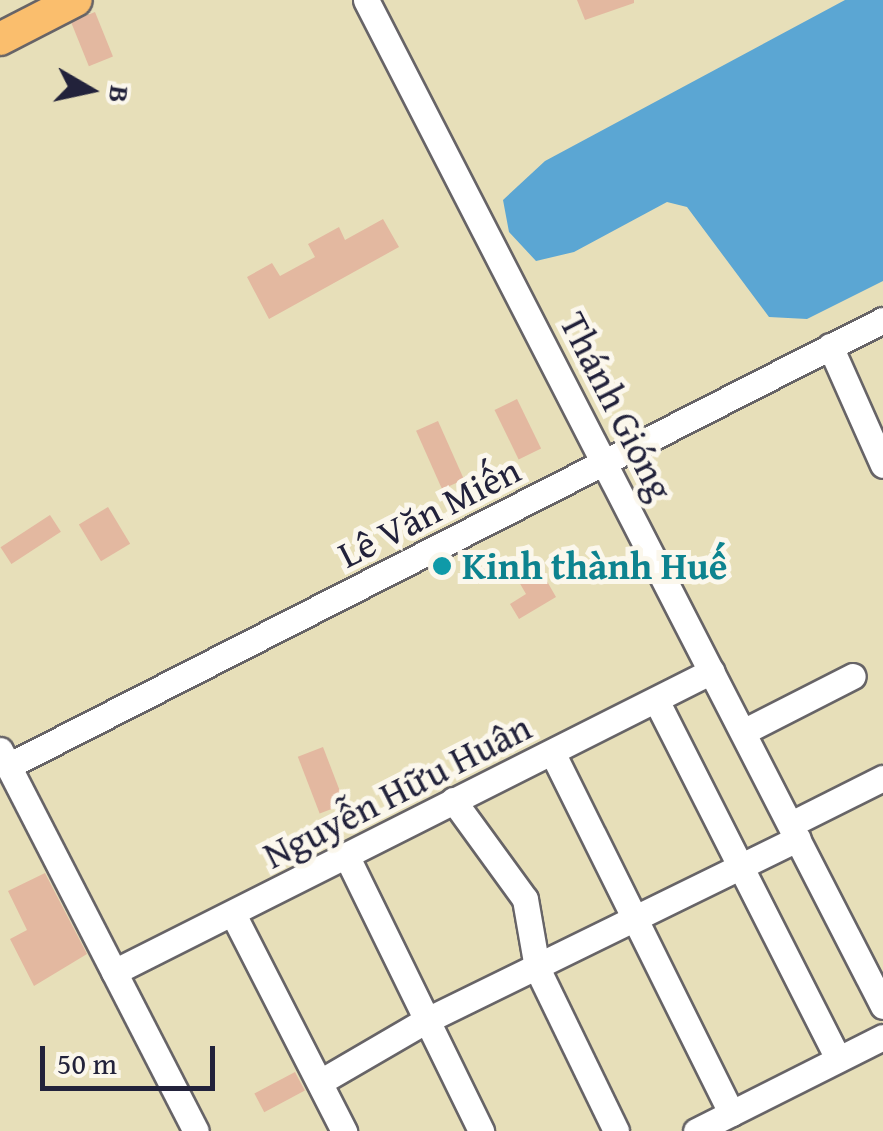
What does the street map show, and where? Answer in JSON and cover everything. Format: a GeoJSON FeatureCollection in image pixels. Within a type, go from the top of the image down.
{"type":"FeatureCollection","features":[{"type":"Feature","properties":{"kind":"main road"},"geometry":{"type":"LineString","coordinates":[[0,40],[76,0]]}},
{"type":"Feature","properties":{"kind":"street","name":"Thánh Gióng"},"geometry":{"type":"LineString","coordinates":[[366,0],[883,1006]]}},
{"type":"Feature","properties":{"kind":"street","name":"Lê Văn Miến"},"geometry":{"type":"LineString","coordinates":[[4,758],[605,463],[883,320]]}},
{"type":"Feature","properties":{"kind":"street"},"geometry":{"type":"LineString","coordinates":[[830,346],[883,464]]}},
{"type":"Feature","properties":{"kind":"street","name":"Nguyễn Hữu Huân"},"geometry":{"type":"LineString","coordinates":[[114,972],[234,916],[453,800],[554,754],[712,671]]}},
{"type":"Feature","properties":{"kind":"street"},"geometry":{"type":"LineString","coordinates":[[744,732],[854,676]]}},
{"type":"Feature","properties":{"kind":"street"},"geometry":{"type":"LineString","coordinates":[[656,700],[836,1056]]}},
{"type":"Feature","properties":{"kind":"street"},"geometry":{"type":"LineString","coordinates":[[554,754],[731,1113]]}},
{"type":"Feature","properties":{"kind":"street"},"geometry":{"type":"LineString","coordinates":[[4,758],[196,1131]]}},
{"type":"Feature","properties":{"kind":"street"},"geometry":{"type":"LineString","coordinates":[[320,1082],[426,1020],[742,865],[883,778]]}},
{"type":"Feature","properties":{"kind":"street"},"geometry":{"type":"LineString","coordinates":[[453,800],[525,899],[537,968],[616,1131]]}},
{"type":"Feature","properties":{"kind":"street"},"geometry":{"type":"LineString","coordinates":[[347,856],[480,1131]]}},
{"type":"Feature","properties":{"kind":"street"},"geometry":{"type":"LineString","coordinates":[[234,916],[344,1131]]}},
{"type":"Feature","properties":{"kind":"street"},"geometry":{"type":"LineString","coordinates":[[696,1131],[836,1056],[883,1036]]}},
{"type":"Feature","properties":{"kind":"water"},"geometry":{"type":"Polygon","coordinates":[[[845,0],[883,0],[883,281],[807,319],[769,317],[687,207],[667,202],[574,252],[536,261],[509,232],[503,200],[545,161],[845,0]]]}},
{"type":"Feature","properties":{"kind":"building"},"geometry":{"type":"Polygon","coordinates":[[[577,0],[634,0],[634,3],[585,20],[577,0]]]}},
{"type":"Feature","properties":{"kind":"building"},"geometry":{"type":"Polygon","coordinates":[[[95,12],[113,57],[89,66],[71,22],[95,12]]]}},
{"type":"Feature","properties":{"kind":"building"},"geometry":{"type":"Polygon","coordinates":[[[383,219],[399,247],[269,319],[247,277],[272,263],[280,276],[315,257],[308,244],[339,227],[345,240],[383,219]]]}},
{"type":"Feature","properties":{"kind":"building"},"geometry":{"type":"Polygon","coordinates":[[[517,399],[541,448],[519,459],[495,410],[517,399]]]}},
{"type":"Feature","properties":{"kind":"building"},"geometry":{"type":"Polygon","coordinates":[[[438,421],[464,479],[442,489],[416,431],[438,421]]]}},
{"type":"Feature","properties":{"kind":"building"},"geometry":{"type":"Polygon","coordinates":[[[108,507],[130,544],[101,561],[79,525],[108,507]]]}},
{"type":"Feature","properties":{"kind":"building"},"geometry":{"type":"Polygon","coordinates":[[[50,515],[61,532],[11,564],[1,547],[50,515]]]}},
{"type":"Feature","properties":{"kind":"building"},"geometry":{"type":"Polygon","coordinates":[[[536,562],[556,597],[519,619],[510,604],[526,594],[515,575],[536,562]]]}},
{"type":"Feature","properties":{"kind":"building"},"geometry":{"type":"Polygon","coordinates":[[[323,747],[345,804],[320,814],[298,757],[323,747]]]}},
{"type":"Feature","properties":{"kind":"building"},"geometry":{"type":"Polygon","coordinates":[[[45,873],[87,954],[34,986],[10,939],[27,930],[8,891],[45,873]]]}},
{"type":"Feature","properties":{"kind":"building"},"geometry":{"type":"Polygon","coordinates":[[[295,1072],[305,1091],[264,1112],[254,1094],[295,1072]]]}},
{"type":"Feature","properties":{"kind":"place","name":"Kinh thành Huế"},"geometry":{"type":"Point","coordinates":[442,566]}}]}
